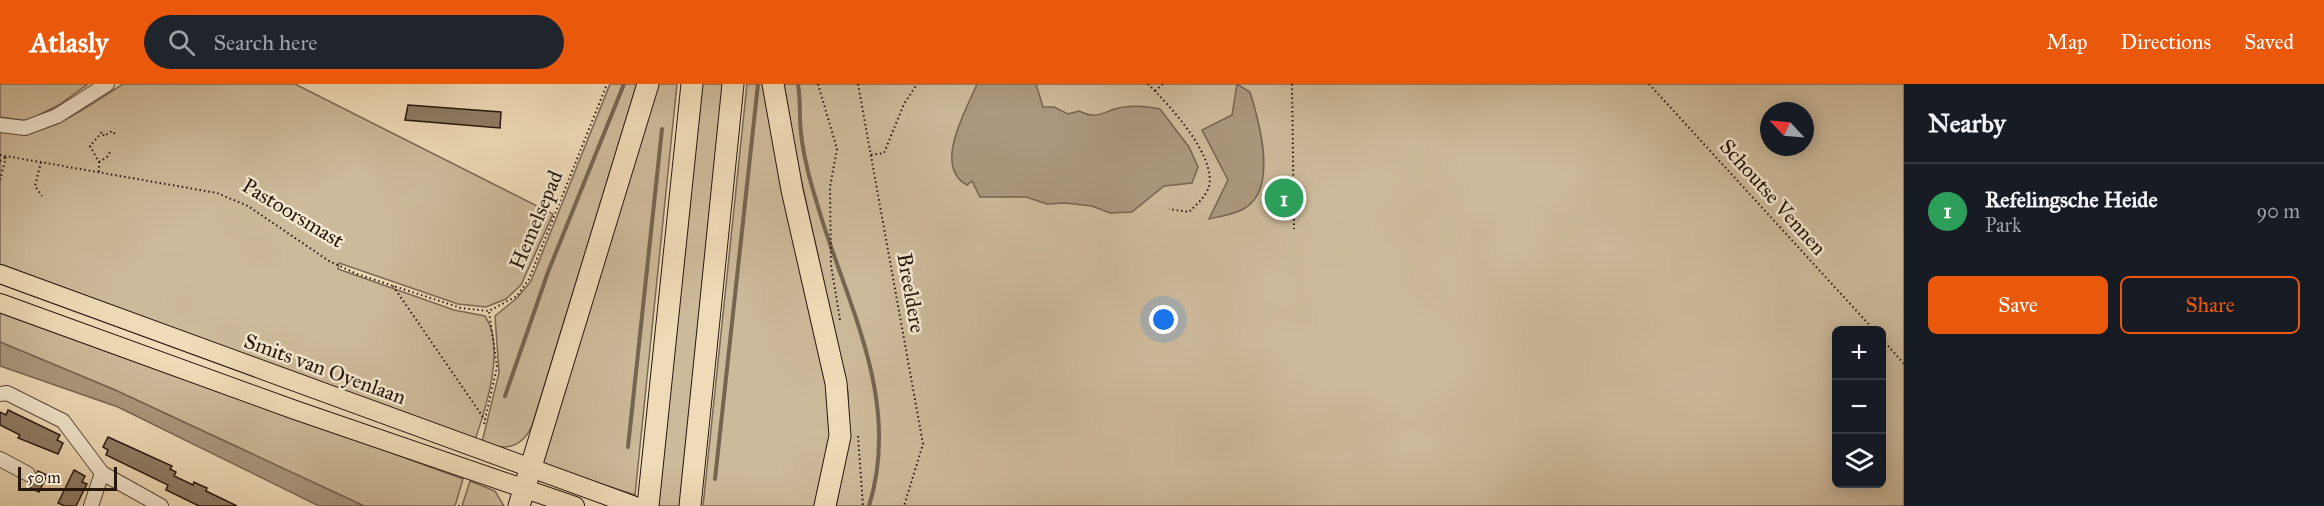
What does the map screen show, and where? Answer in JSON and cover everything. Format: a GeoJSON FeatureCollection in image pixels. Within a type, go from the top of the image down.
{"type":"FeatureCollection","features":[{"type":"Feature","properties":{"kind":"highway"},"geometry":{"type":"LineString","coordinates":[[522,497],[648,84]]}},
{"type":"Feature","properties":{"kind":"highway"},"geometry":{"type":"LineString","coordinates":[[648,506],[692,84]]}},
{"type":"Feature","properties":{"kind":"highway"},"geometry":{"type":"LineString","coordinates":[[690,506],[733,84]]}},
{"type":"Feature","properties":{"kind":"highway"},"geometry":{"type":"LineString","coordinates":[[773,84],[792,190],[836,383],[840,436],[825,506]]}},
{"type":"Feature","properties":{"kind":"main road","name":"Smits van Oyenlaan"},"geometry":{"type":"LineString","coordinates":[[0,274],[635,506]]}},
{"type":"Feature","properties":{"kind":"main road"},"geometry":{"type":"LineString","coordinates":[[0,303],[284,406],[522,497],[575,506]]}},
{"type":"Feature","properties":{"kind":"street"},"geometry":{"type":"LineString","coordinates":[[0,125],[25,128],[57,116],[107,84]]}},
{"type":"Feature","properties":{"kind":"street"},"geometry":{"type":"LineString","coordinates":[[0,394],[6,393],[63,421],[102,473],[161,506]]}},
{"type":"Feature","properties":{"kind":"street"},"geometry":{"type":"LineString","coordinates":[[0,459],[28,474]]}},
{"type":"Feature","properties":{"kind":"street"},"geometry":{"type":"LineString","coordinates":[[91,506],[102,473]]}},
{"type":"Feature","properties":{"kind":"path","name":"Hemelsepad"},"geometry":{"type":"LineString","coordinates":[[489,311],[518,296],[529,279],[607,84]]}},
{"type":"Feature","properties":{"kind":"path"},"geometry":{"type":"LineString","coordinates":[[818,84],[837,149],[830,187],[831,266],[841,323]]}},
{"type":"Feature","properties":{"kind":"path","name":"Breeldere"},"geometry":{"type":"LineString","coordinates":[[858,84],[923,444],[904,506]]}},
{"type":"Feature","properties":{"kind":"path"},"geometry":{"type":"LineString","coordinates":[[871,154],[884,153],[904,104],[917,84]]}},
{"type":"Feature","properties":{"kind":"path"},"geometry":{"type":"LineString","coordinates":[[1148,84],[1171,108],[1200,149],[1210,176],[1208,189],[1189,212],[1169,208]]}},
{"type":"Feature","properties":{"kind":"path"},"geometry":{"type":"LineString","coordinates":[[1155,91],[1163,84]]}},
{"type":"Feature","properties":{"kind":"path"},"geometry":{"type":"LineString","coordinates":[[1292,84],[1293,229]]}},
{"type":"Feature","properties":{"kind":"path","name":"Schoutse Vennen"},"geometry":{"type":"LineString","coordinates":[[1649,84],[1870,326]]}},
{"type":"Feature","properties":{"kind":"path"},"geometry":{"type":"LineString","coordinates":[[99,172],[99,162],[90,146],[102,132],[104,136],[112,131],[115,134]]}},
{"type":"Feature","properties":{"kind":"path"},"geometry":{"type":"LineString","coordinates":[[99,162],[110,152]]}},
{"type":"Feature","properties":{"kind":"path","name":"Pastoorsmast"},"geometry":{"type":"LineString","coordinates":[[0,155],[217,193],[248,206],[329,261],[393,286],[461,308],[489,311]]}},
{"type":"Feature","properties":{"kind":"path"},"geometry":{"type":"LineString","coordinates":[[0,161],[7,156]]}},
{"type":"Feature","properties":{"kind":"path"},"geometry":{"type":"LineString","coordinates":[[0,180],[7,156]]}},
{"type":"Feature","properties":{"kind":"path"},"geometry":{"type":"LineString","coordinates":[[41,162],[35,186],[42,196]]}},
{"type":"Feature","properties":{"kind":"path"},"geometry":{"type":"LineString","coordinates":[[393,286],[485,420]]}},
{"type":"Feature","properties":{"kind":"path"},"geometry":{"type":"LineString","coordinates":[[484,424],[497,367],[489,311]]}},
{"type":"Feature","properties":{"kind":"path"},"geometry":{"type":"LineString","coordinates":[[1886,344],[1904,364]]}},
{"type":"Feature","properties":{"kind":"path"},"geometry":{"type":"LineString","coordinates":[[857,432],[862,506]]}},
{"type":"Feature","properties":{"kind":"shaded area"},"geometry":{"type":"Polygon","coordinates":[[[0,84],[88,84],[59,105],[27,121],[0,117],[0,84]]]}},
{"type":"Feature","properties":{"kind":"shaded area"},"geometry":{"type":"Polygon","coordinates":[[[123,84],[295,84],[553,214],[521,285],[506,299],[486,307],[458,304],[339,263],[338,269],[454,310],[485,316],[491,329],[494,360],[489,395],[475,440],[0,264],[0,132],[33,132],[49,127],[80,112],[123,84]]]}},
{"type":"Feature","properties":{"kind":"shaded area"},"geometry":{"type":"Polygon","coordinates":[[[610,84],[637,84],[532,426],[528,434],[517,444],[505,447],[490,445],[482,442],[499,373],[495,316],[517,298],[531,281],[610,84]]]}},
{"type":"Feature","properties":{"kind":"shaded area"},"geometry":{"type":"Polygon","coordinates":[[[653,84],[677,84],[635,495],[542,465],[653,84]]]}},
{"type":"Feature","properties":{"kind":"shaded area"},"geometry":{"type":"Polygon","coordinates":[[[700,84],[726,84],[683,506],[655,506],[700,84]]]}},
{"type":"Feature","properties":{"kind":"shaded area"},"geometry":{"type":"Polygon","coordinates":[[[747,84],[770,84],[835,430],[818,506],[703,506],[747,84]]]}},
{"type":"Feature","properties":{"kind":"shaded area"},"geometry":{"type":"Polygon","coordinates":[[[784,84],[1904,84],[1904,506],[836,506],[849,438],[848,392],[797,161],[784,84]]]}},
{"type":"Feature","properties":{"kind":"shaded area"},"geometry":{"type":"Polygon","coordinates":[[[977,84],[1036,84],[1043,107],[1054,107],[1068,114],[1079,111],[1097,115],[1131,106],[1160,109],[1189,147],[1198,167],[1192,183],[1164,186],[1132,212],[1110,213],[1092,206],[1047,204],[1026,197],[980,197],[972,181],[967,185],[957,176],[952,165],[955,137],[977,84]]]}},
{"type":"Feature","properties":{"kind":"shaded area"},"geometry":{"type":"Polygon","coordinates":[[[1237,84],[1250,92],[1258,119],[1264,168],[1262,183],[1257,196],[1244,209],[1209,219],[1228,180],[1202,130],[1232,115],[1237,84]]]}},
{"type":"Feature","properties":{"kind":"shaded area"},"geometry":{"type":"Polygon","coordinates":[[[0,310],[463,479],[455,506],[364,506],[115,390],[0,342],[0,310]]]}},
{"type":"Feature","properties":{"kind":"shaded area"},"geometry":{"type":"Polygon","coordinates":[[[0,342],[115,390],[364,506],[319,506],[118,407],[0,366],[0,342]]]}},
{"type":"Feature","properties":{"kind":"shaded area"},"geometry":{"type":"Polygon","coordinates":[[[470,481],[495,491],[504,506],[462,506],[470,481]]]}},
{"type":"Feature","properties":{"kind":"building"},"geometry":{"type":"Polygon","coordinates":[[[408,105],[501,112],[500,128],[405,120],[408,105]]]}},
{"type":"Feature","properties":{"kind":"building"},"geometry":{"type":"Polygon","coordinates":[[[8,410],[60,435],[57,440],[63,443],[58,454],[18,438],[20,435],[0,425],[0,412],[6,415],[8,410]]]}},
{"type":"Feature","properties":{"kind":"building"},"geometry":{"type":"Polygon","coordinates":[[[108,437],[172,466],[170,469],[176,472],[174,476],[193,485],[194,482],[207,488],[206,491],[237,506],[199,506],[166,490],[168,485],[106,455],[108,450],[103,447],[108,437]]]}},
{"type":"Feature","properties":{"kind":"building"},"geometry":{"type":"Polygon","coordinates":[[[74,470],[85,476],[82,482],[87,484],[76,506],[65,506],[58,503],[74,470]]]}},
{"type":"Feature","properties":{"kind":"building"},"geometry":{"type":"Polygon","coordinates":[[[38,471],[47,475],[39,492],[30,488],[38,471]]]}},
{"type":"Feature","properties":{"kind":"waterway"},"geometry":{"type":"LineString","coordinates":[[505,396],[548,272],[624,84]]}},
{"type":"Feature","properties":{"kind":"waterway"},"geometry":{"type":"LineString","coordinates":[[715,479],[758,84]]}},
{"type":"Feature","properties":{"kind":"waterway"},"geometry":{"type":"LineString","coordinates":[[798,84],[801,133],[808,172],[859,327],[876,397],[879,433],[877,469],[869,506]]}},
{"type":"Feature","properties":{"kind":"waterway"},"geometry":{"type":"LineString","coordinates":[[628,447],[662,129]]}},
{"type":"Feature","properties":{"kind":"place","name":"Refelingsche Heide"},"geometry":{"type":"Point","coordinates":[1284,198]}}]}
